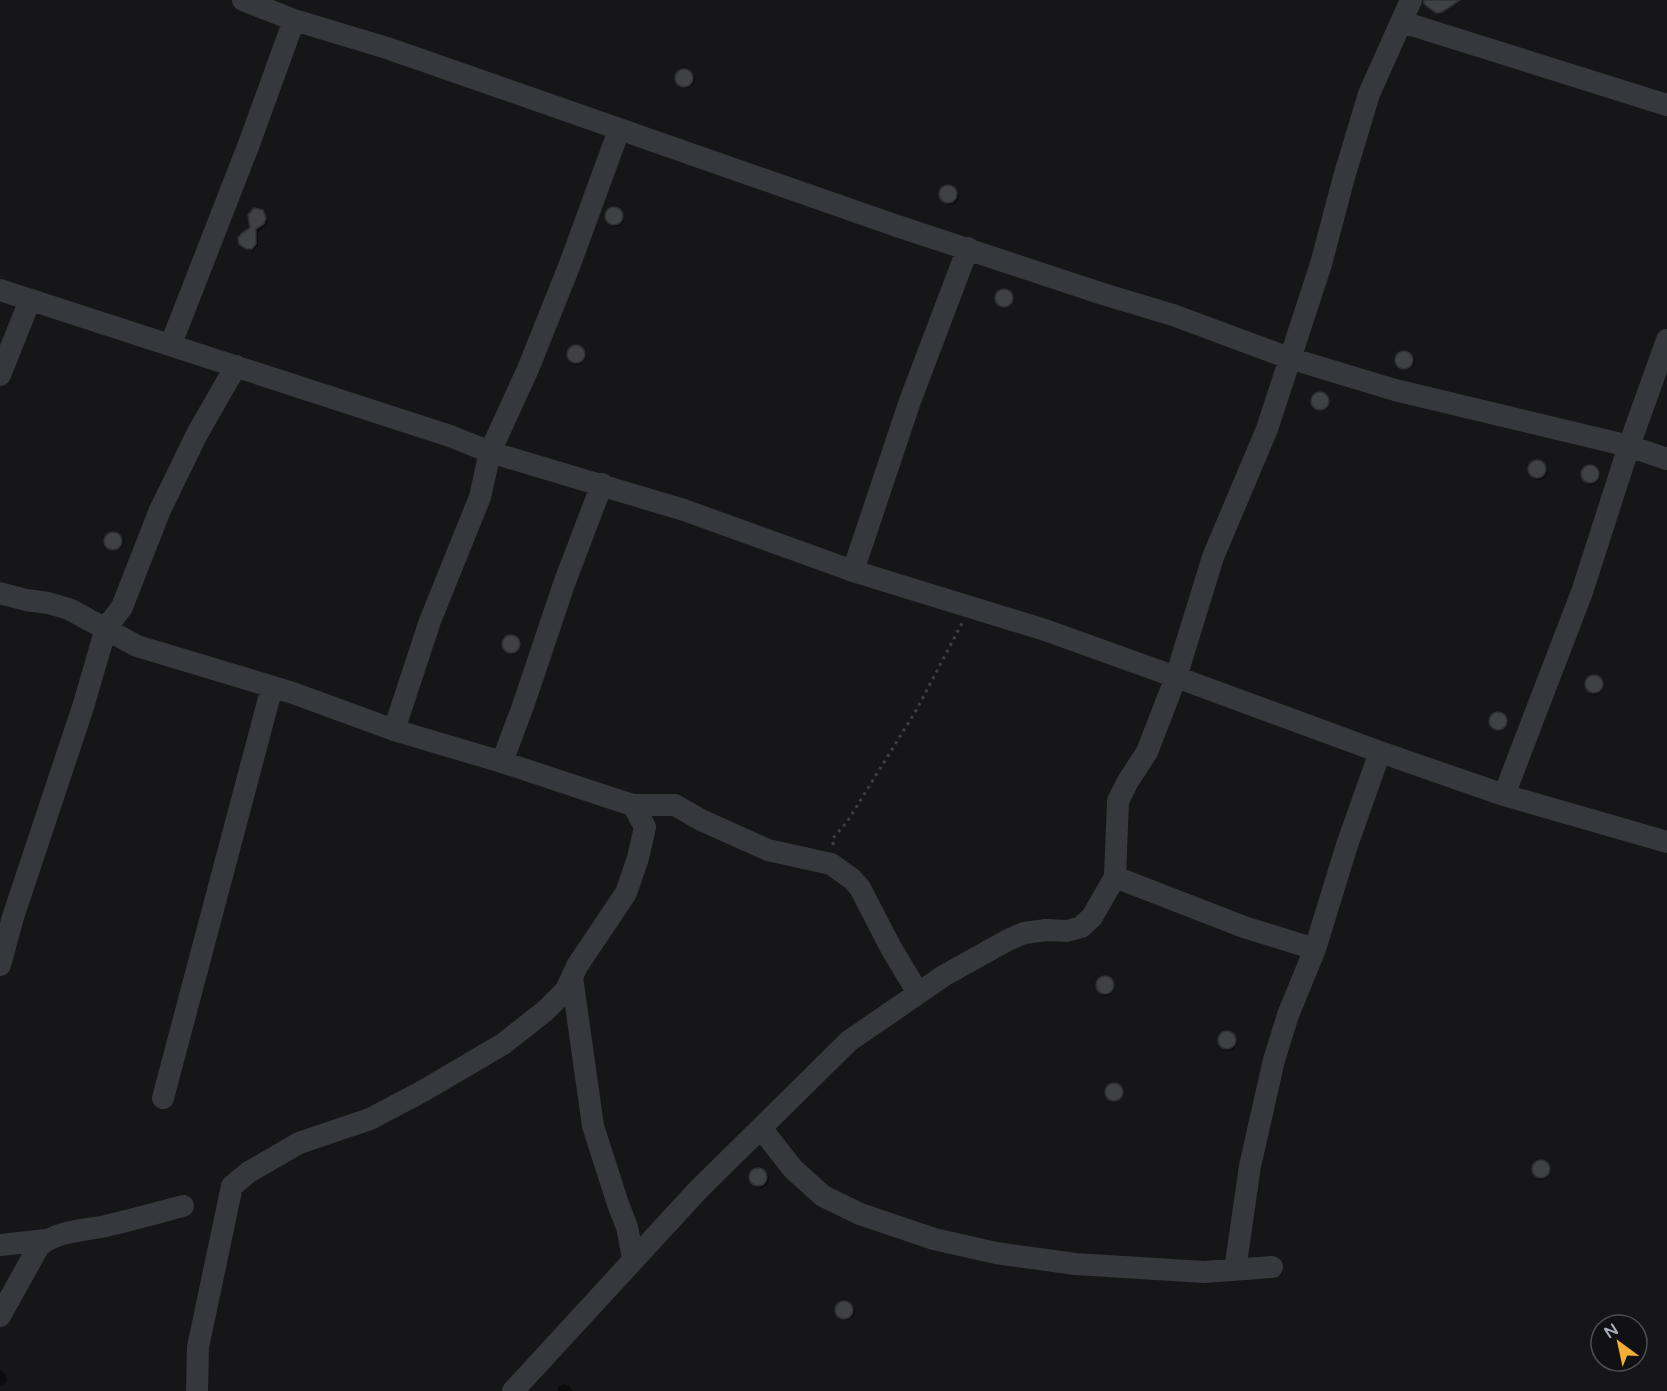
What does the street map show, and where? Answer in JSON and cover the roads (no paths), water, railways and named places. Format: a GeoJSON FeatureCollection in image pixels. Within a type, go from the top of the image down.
{"type":"FeatureCollection","features":[{"type":"Feature","properties":{"kind":"street"},"geometry":{"type":"LineString","coordinates":[[243,0],[294,20],[387,48],[900,227],[1173,315],[1289,358],[1395,390],[1629,446],[1667,459]]}},
{"type":"Feature","properties":{"kind":"street"},"geometry":{"type":"LineString","coordinates":[[513,1391],[698,1190],[849,1041],[945,975],[991,949],[1024,933],[1046,930],[1067,931],[1081,927],[1092,917],[1115,877],[1118,801],[1147,752],[1176,676],[1213,557],[1267,429],[1321,264],[1369,94],[1411,0]]}},
{"type":"Feature","properties":{"kind":"street"},"geometry":{"type":"LineString","coordinates":[[171,345],[249,144],[294,20]]}},
{"type":"Feature","properties":{"kind":"street"},"geometry":{"type":"LineString","coordinates":[[1402,22],[1667,105]]}},
{"type":"Feature","properties":{"kind":"street"},"geometry":{"type":"LineString","coordinates":[[393,730],[430,621],[480,497],[490,452],[528,369],[619,130]]}},
{"type":"Feature","properties":{"kind":"street"},"geometry":{"type":"LineString","coordinates":[[853,571],[910,401],[968,248]]}},
{"type":"Feature","properties":{"kind":"street"},"geometry":{"type":"LineString","coordinates":[[0,290],[450,436],[490,452],[684,510],[853,571],[971,607],[1176,676],[1380,752],[1504,795],[1667,842]]}},
{"type":"Feature","properties":{"kind":"street"},"geometry":{"type":"LineString","coordinates":[[0,375],[30,300]]}},
{"type":"Feature","properties":{"kind":"street"},"geometry":{"type":"LineString","coordinates":[[1504,795],[1582,592],[1629,446],[1667,340]]}},
{"type":"Feature","properties":{"kind":"street"},"geometry":{"type":"LineString","coordinates":[[0,965],[13,917],[83,707],[106,628],[122,607],[160,510],[197,434],[236,366]]}},
{"type":"Feature","properties":{"kind":"street"},"geometry":{"type":"LineString","coordinates":[[501,762],[602,484]]}},
{"type":"Feature","properties":{"kind":"street"},"geometry":{"type":"LineString","coordinates":[[0,593],[69,609],[137,646],[272,687],[393,730],[633,805],[675,805],[701,820],[768,850],[831,864],[852,879],[860,888],[891,948],[918,993]]}},
{"type":"Feature","properties":{"kind":"street"},"geometry":{"type":"LineString","coordinates":[[163,1098],[272,687]]}},
{"type":"Feature","properties":{"kind":"street"},"geometry":{"type":"LineString","coordinates":[[1235,1270],[1250,1166],[1274,1060],[1288,1015],[1315,949],[1347,845],[1380,752]]}},
{"type":"Feature","properties":{"kind":"street"},"geometry":{"type":"LineString","coordinates":[[197,1391],[198,1347],[232,1186],[249,1172],[299,1143],[370,1119],[423,1091],[503,1044],[545,1011],[566,990],[577,966],[626,893],[638,858],[645,827],[633,805]]}},
{"type":"Feature","properties":{"kind":"street"},"geometry":{"type":"LineString","coordinates":[[1115,877],[1244,927],[1315,949]]}},
{"type":"Feature","properties":{"kind":"street"},"geometry":{"type":"LineString","coordinates":[[572,977],[593,1126],[627,1227],[633,1258]]}},
{"type":"Feature","properties":{"kind":"street"},"geometry":{"type":"LineString","coordinates":[[761,1128],[793,1168],[823,1196],[860,1214],[934,1239],[996,1253],[1075,1264],[1204,1272],[1272,1267]]}},
{"type":"Feature","properties":{"kind":"street"},"geometry":{"type":"LineString","coordinates":[[0,1316],[39,1246],[46,1240],[58,1234],[104,1227],[183,1206]]}},
{"type":"Feature","properties":{"kind":"street"},"geometry":{"type":"LineString","coordinates":[[0,1245],[46,1240]]}}]}
